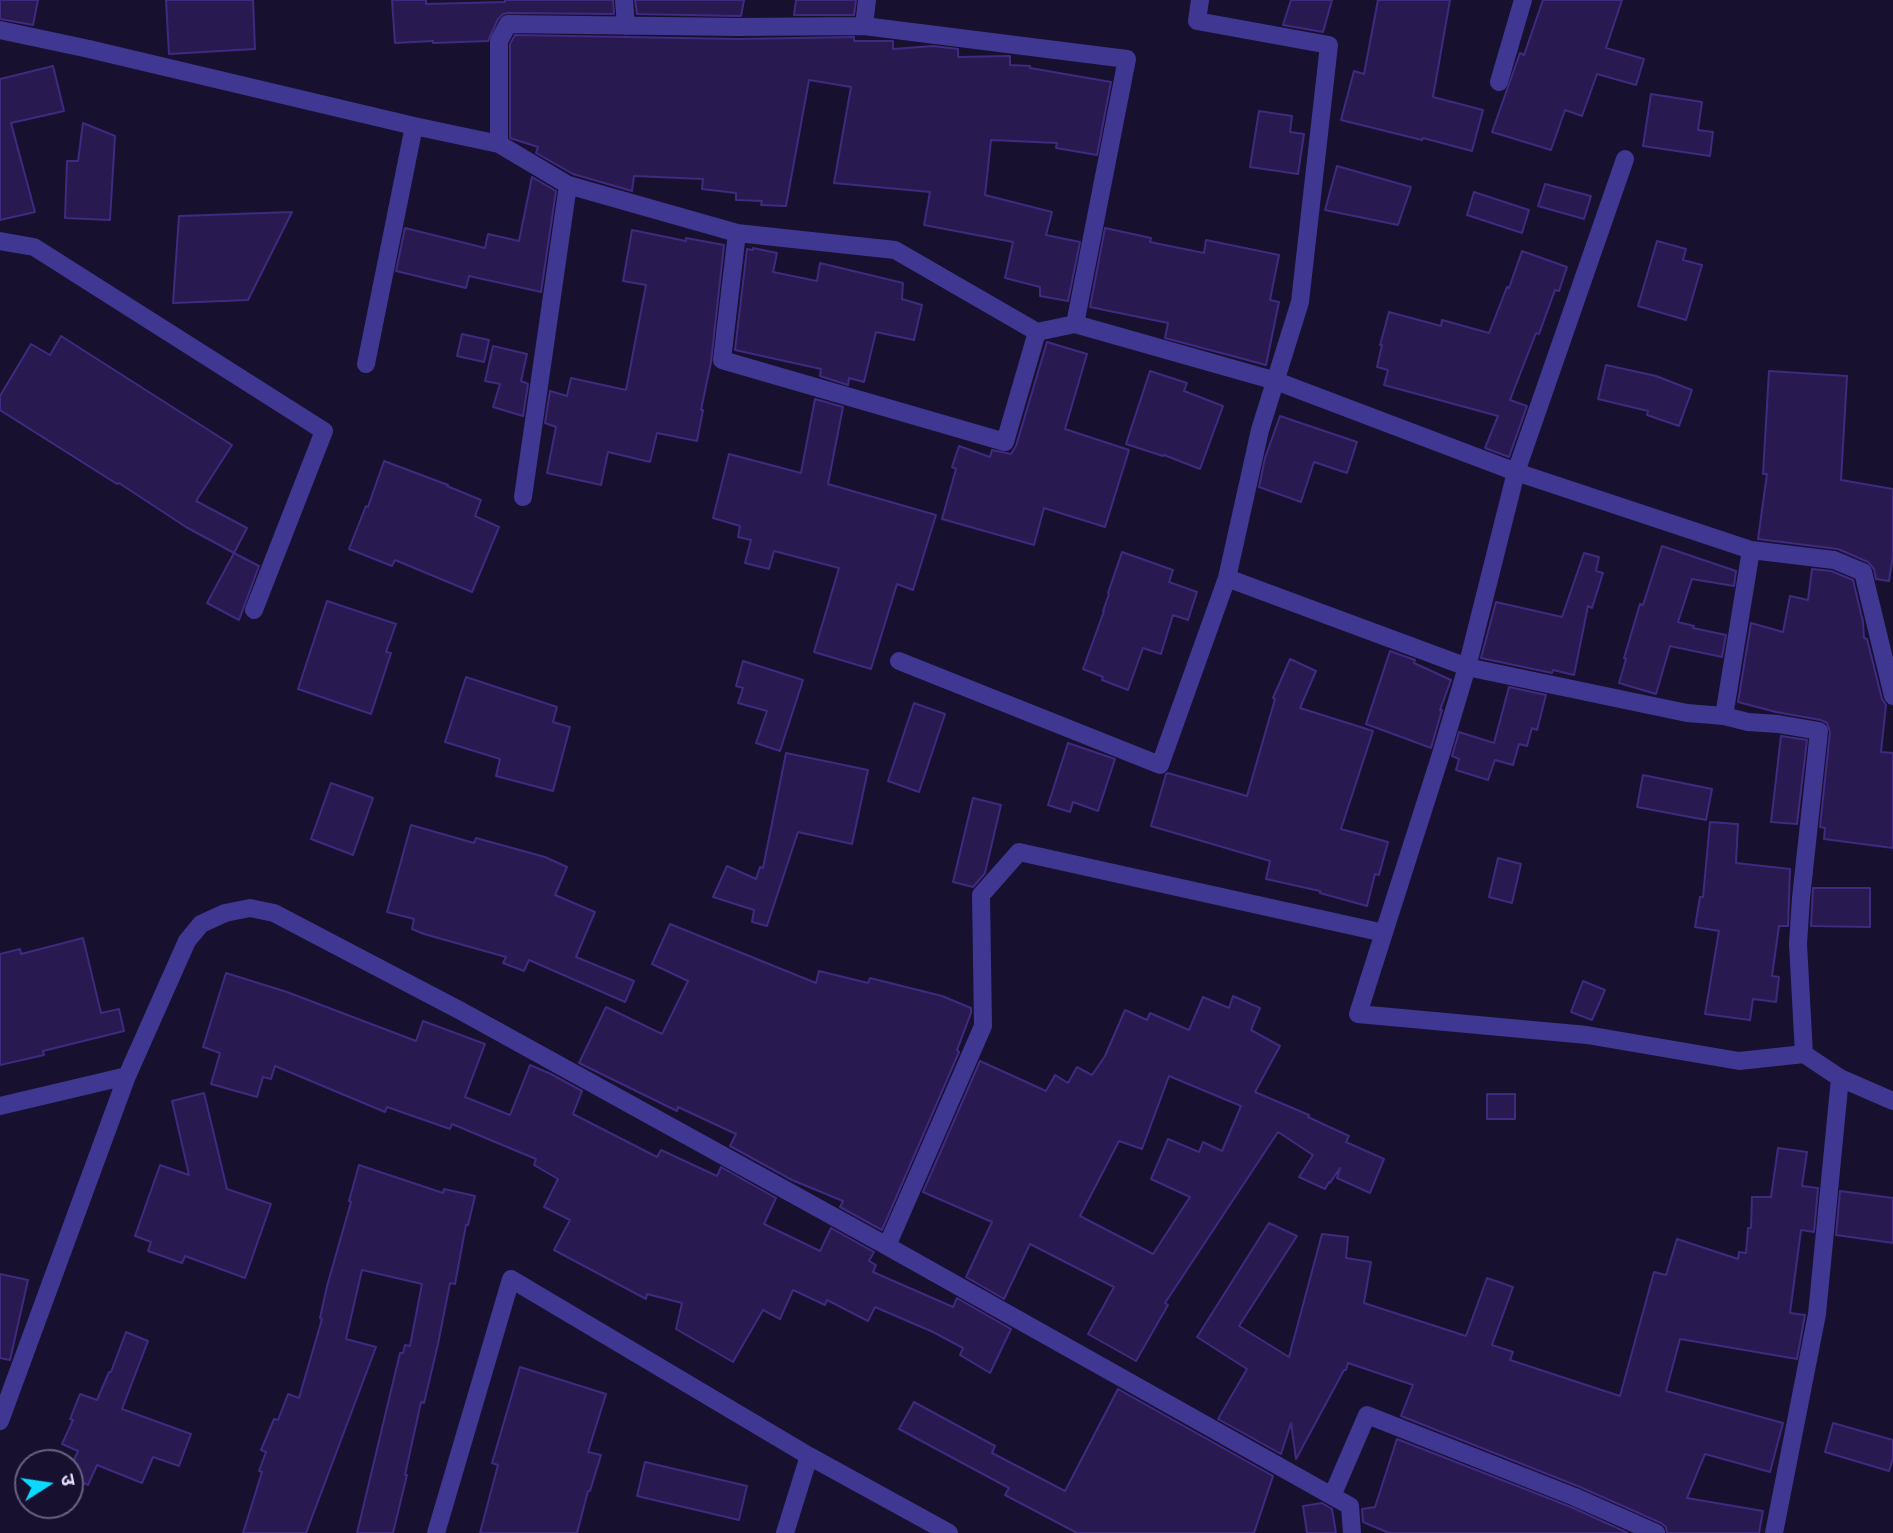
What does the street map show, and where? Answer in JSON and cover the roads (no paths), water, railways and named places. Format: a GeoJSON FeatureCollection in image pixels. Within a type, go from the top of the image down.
{"type":"FeatureCollection","features":[{"type":"Feature","properties":{"kind":"street"},"geometry":{"type":"LineString","coordinates":[[624,0],[626,26]]}},
{"type":"Feature","properties":{"kind":"street"},"geometry":{"type":"LineString","coordinates":[[864,26],[867,0]]}},
{"type":"Feature","properties":{"kind":"street"},"geometry":{"type":"LineString","coordinates":[[899,661],[1160,765],[1227,578],[1260,430],[1300,302],[1329,45],[1197,21],[1200,0]]}},
{"type":"Feature","properties":{"kind":"street"},"geometry":{"type":"LineString","coordinates":[[1499,82],[1523,0]]}},
{"type":"Feature","properties":{"kind":"street"},"geometry":{"type":"LineString","coordinates":[[499,144],[499,41],[508,24],[864,26],[1127,59],[1075,324]]}},
{"type":"Feature","properties":{"kind":"street"},"geometry":{"type":"LineString","coordinates":[[0,30],[499,144],[568,185],[737,233],[895,250],[1037,332],[1075,324],[1276,381],[1516,472],[1751,550],[1834,560],[1863,572],[1893,696]]}},
{"type":"Feature","properties":{"kind":"street"},"geometry":{"type":"LineString","coordinates":[[366,364],[414,126]]}},
{"type":"Feature","properties":{"kind":"street"},"geometry":{"type":"LineString","coordinates":[[1625,159],[1516,472],[1467,667],[1358,1014],[1587,1035],[1739,1061],[1804,1054],[1840,1078],[1893,1101]]}},
{"type":"Feature","properties":{"kind":"street"},"geometry":{"type":"LineString","coordinates":[[523,497],[568,185]]}},
{"type":"Feature","properties":{"kind":"street"},"geometry":{"type":"LineString","coordinates":[[737,233],[722,360],[1005,442],[1037,332]]}},
{"type":"Feature","properties":{"kind":"street"},"geometry":{"type":"LineString","coordinates":[[0,241],[34,247],[324,431],[254,610]]}},
{"type":"Feature","properties":{"kind":"street"},"geometry":{"type":"LineString","coordinates":[[1724,716],[1751,550]]}},
{"type":"Feature","properties":{"kind":"street"},"geometry":{"type":"LineString","coordinates":[[1227,578],[1467,667],[1687,713],[1819,731],[1798,944],[1804,1054]]}},
{"type":"Feature","properties":{"kind":"street"},"geometry":{"type":"LineString","coordinates":[[887,1246],[983,1026],[981,895],[1019,852],[1384,933]]}},
{"type":"Feature","properties":{"kind":"street"},"geometry":{"type":"LineString","coordinates":[[0,1421],[127,1076],[187,941],[201,924],[225,913],[250,908],[274,913],[460,1011],[887,1246],[1350,1506],[1352,1533]]}},
{"type":"Feature","properties":{"kind":"street"},"geometry":{"type":"LineString","coordinates":[[0,1106],[127,1076]]}},
{"type":"Feature","properties":{"kind":"street"},"geometry":{"type":"LineString","coordinates":[[1774,1533],[1816,1314],[1840,1078]]}},
{"type":"Feature","properties":{"kind":"street"},"geometry":{"type":"LineString","coordinates":[[436,1533],[511,1279],[809,1456],[949,1533]]}},
{"type":"Feature","properties":{"kind":"street"},"geometry":{"type":"LineString","coordinates":[[1332,1496],[1367,1415],[1574,1497],[1656,1533]]}},
{"type":"Feature","properties":{"kind":"street"},"geometry":{"type":"LineString","coordinates":[[785,1533],[809,1456]]}}]}
